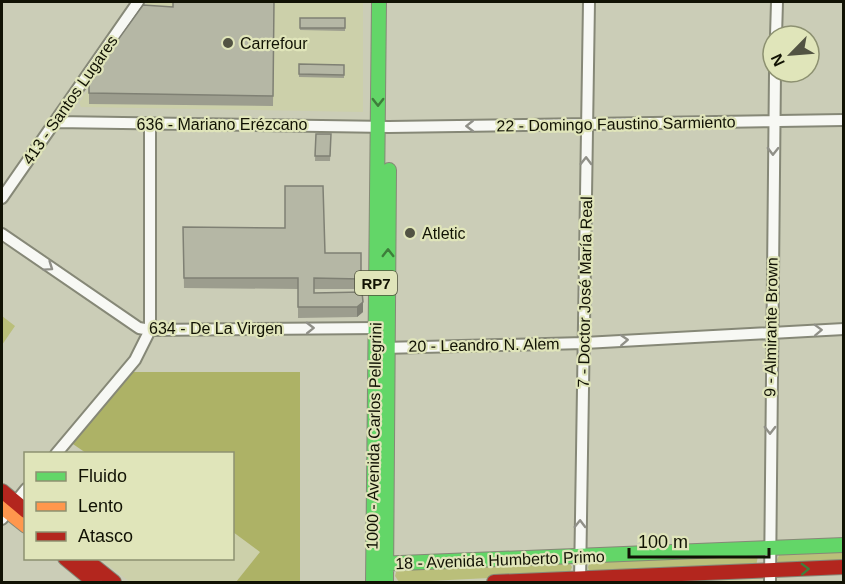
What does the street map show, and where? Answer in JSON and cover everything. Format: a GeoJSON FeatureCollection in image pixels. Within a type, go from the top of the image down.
{"type":"FeatureCollection","features":[{"type":"Feature","properties":{"kind":"main road","name":"1000 - Avenida Carlos Pellegrini"},"geometry":{"type":"LineString","coordinates":[[373,582],[379,564],[383,348],[383,126],[379,2]]}},
{"type":"Feature","properties":{"kind":"main road","name":"1000 - Avenida Carlos Pellegrini"},"geometry":{"type":"LineString","coordinates":[[383,126],[390,2]]}},
{"type":"Feature","properties":{"kind":"main road"},"geometry":{"type":"LineString","coordinates":[[2,491],[10,510],[24,524]]}},
{"type":"Feature","properties":{"kind":"main road","name":"18 - Avenida Humberto Primo"},"geometry":{"type":"LineString","coordinates":[[379,564],[843,545]]}},
{"type":"Feature","properties":{"kind":"main road"},"geometry":{"type":"LineString","coordinates":[[67,560],[94,582]]}},
{"type":"Feature","properties":{"kind":"main road"},"geometry":{"type":"LineString","coordinates":[[86,560],[114,582]]}},
{"type":"Feature","properties":{"kind":"main road","name":"1000 - Avenida Carlos Pellegrini"},"geometry":{"type":"LineString","coordinates":[[379,564],[386,582]]}},
{"type":"Feature","properties":{"kind":"main road","name":"18 - Avenida Humberto Primo"},"geometry":{"type":"LineString","coordinates":[[494,582],[770,576],[843,567]]}},
{"type":"Feature","properties":{"kind":"street","name":"413 - Santos Lugares"},"geometry":{"type":"LineString","coordinates":[[2,198],[138,2]]}},
{"type":"Feature","properties":{"kind":"street","name":"7 - Doctor José María Real"},"geometry":{"type":"LineString","coordinates":[[580,580],[589,2]]}},
{"type":"Feature","properties":{"kind":"street"},"geometry":{"type":"LineString","coordinates":[[776,24],[777,2]]}},
{"type":"Feature","properties":{"kind":"street","name":"9 - Almirante Brown"},"geometry":{"type":"LineString","coordinates":[[770,576],[775,84]]}},
{"type":"Feature","properties":{"kind":"street","name":"22 - Domingo Faustino Sarmiento"},"geometry":{"type":"LineString","coordinates":[[383,126],[843,120]]}},
{"type":"Feature","properties":{"kind":"street","name":"636 - Mariano Erézcano"},"geometry":{"type":"LineString","coordinates":[[56,122],[383,126]]}},
{"type":"Feature","properties":{"kind":"street"},"geometry":{"type":"LineString","coordinates":[[57,452],[135,360],[150,330],[150,124]]}},
{"type":"Feature","properties":{"kind":"street","name":"634 - De La Virgen"},"geometry":{"type":"LineString","coordinates":[[2,234],[139,328],[150,330],[382,327]]}},
{"type":"Feature","properties":{"kind":"street","name":"20 - Leandro N. Alem"},"geometry":{"type":"LineString","coordinates":[[383,348],[584,343],[843,329]]}},
{"type":"Feature","properties":{"kind":"street"},"geometry":{"type":"LineString","coordinates":[[10,510],[24,492]]}},
{"type":"Feature","properties":{"kind":"shaded area"},"geometry":{"type":"Polygon","coordinates":[[[148,2],[363,2],[363,112],[81,107],[79,103],[148,2]]]}},
{"type":"Feature","properties":{"kind":"shaded area"},"geometry":{"type":"Polygon","coordinates":[[[234,533],[260,552],[236,582],[130,582],[101,560],[234,560],[234,533]]]}},
{"type":"Feature","properties":{"kind":"shaded area"},"geometry":{"type":"Polygon","coordinates":[[[720,578],[759,578],[761,582],[721,582],[720,578]]]}},
{"type":"Feature","properties":{"kind":"green space"},"geometry":{"type":"Polygon","coordinates":[[[2,316],[15,326],[2,345],[2,316]]]}},
{"type":"Feature","properties":{"kind":"green space"},"geometry":{"type":"Polygon","coordinates":[[[127,372],[300,372],[300,582],[236,582],[260,552],[234,533],[234,452],[85,452],[70,442],[127,372]]]}},
{"type":"Feature","properties":{"kind":"green space"},"geometry":{"type":"Polygon","coordinates":[[[843,549],[843,563],[778,563],[777,560],[780,553],[843,549]]]}},
{"type":"Feature","properties":{"kind":"green space"},"geometry":{"type":"Polygon","coordinates":[[[758,556],[756,566],[589,571],[588,567],[591,560],[758,556]]]}},
{"type":"Feature","properties":{"kind":"green space"},"geometry":{"type":"Polygon","coordinates":[[[568,561],[572,567],[569,574],[408,582],[399,582],[395,576],[397,569],[568,561]]]}},
{"type":"Feature","properties":{"kind":"building"},"geometry":{"type":"Polygon","coordinates":[[[173,2],[274,2],[273,96],[89,93],[89,80],[143,5],[173,7],[173,2]]]}},
{"type":"Feature","properties":{"kind":"building"},"geometry":{"type":"Polygon","coordinates":[[[300,18],[345,18],[345,28],[300,28],[300,18]]]}},
{"type":"Feature","properties":{"kind":"building"},"geometry":{"type":"Polygon","coordinates":[[[299,64],[344,65],[344,75],[299,74],[299,64]]]}},
{"type":"Feature","properties":{"kind":"building"},"geometry":{"type":"Polygon","coordinates":[[[316,134],[331,134],[330,156],[315,156],[316,134]]]}},
{"type":"Feature","properties":{"kind":"building"},"geometry":{"type":"Polygon","coordinates":[[[285,186],[323,186],[325,253],[361,253],[361,279],[314,278],[314,293],[362,292],[363,302],[357,307],[298,307],[298,278],[184,278],[183,227],[285,228],[285,186]]]}},
{"type":"Feature","properties":{"kind":"traffic: fast"},"geometry":{"type":"LineString","coordinates":[[373,582],[379,2]]}},
{"type":"Feature","properties":{"kind":"traffic: fast"},"geometry":{"type":"LineString","coordinates":[[386,582],[389,170]]}},
{"type":"Feature","properties":{"kind":"traffic: fast"},"geometry":{"type":"LineString","coordinates":[[376,564],[844,545]]}},
{"type":"Feature","properties":{"kind":"traffic: slow"},"geometry":{"type":"LineString","coordinates":[[2,507],[24,524]]}},
{"type":"Feature","properties":{"kind":"traffic: jam"},"geometry":{"type":"LineString","coordinates":[[2,491],[24,509]]}},
{"type":"Feature","properties":{"kind":"traffic: jam"},"geometry":{"type":"LineString","coordinates":[[67,560],[94,582]]}},
{"type":"Feature","properties":{"kind":"traffic: jam"},"geometry":{"type":"LineString","coordinates":[[86,560],[114,582]]}},
{"type":"Feature","properties":{"kind":"traffic: jam"},"geometry":{"type":"LineString","coordinates":[[494,582],[844,567]]}},
{"type":"Feature","properties":{"kind":"place","name":"Carrefour"},"geometry":{"type":"Point","coordinates":[228,43]}},
{"type":"Feature","properties":{"kind":"place","name":"Atletic"},"geometry":{"type":"Point","coordinates":[410,233]}}]}
